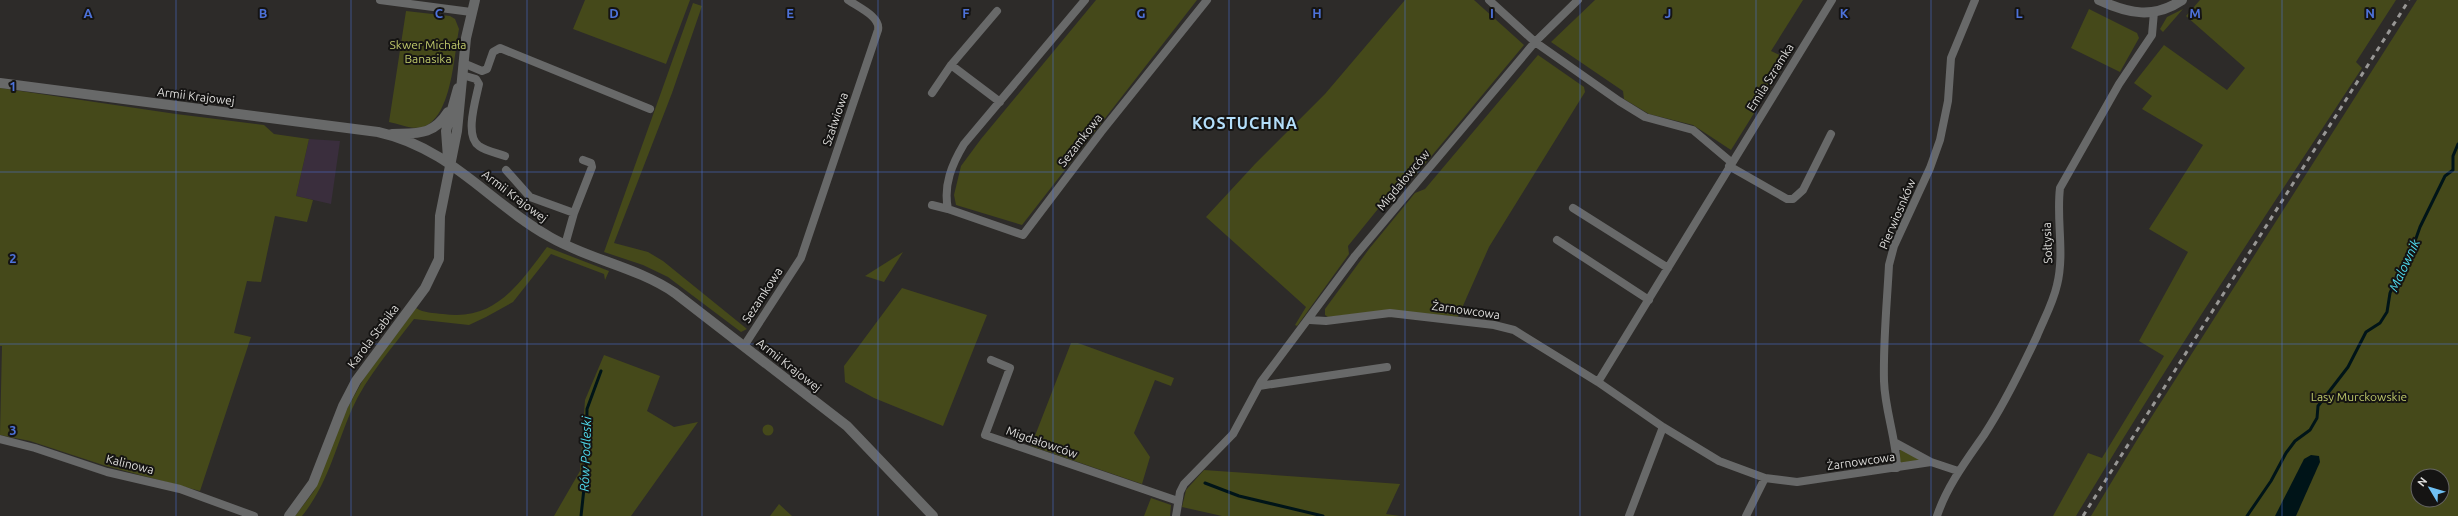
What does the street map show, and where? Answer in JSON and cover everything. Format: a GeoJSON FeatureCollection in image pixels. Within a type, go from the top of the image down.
{"type":"FeatureCollection","features":[{"type":"Feature","properties":{"kind":"street"},"geometry":{"type":"LineString","coordinates":[[380,0],[471,12]]}},
{"type":"Feature","properties":{"kind":"street"},"geometry":{"type":"LineString","coordinates":[[449,162],[460,106],[461,77],[474,0]]}},
{"type":"Feature","properties":{"kind":"street","name":"Szałwiowa"},"geometry":{"type":"LineString","coordinates":[[801,258],[878,30],[878,24],[875,19],[848,0]]}},
{"type":"Feature","properties":{"kind":"street"},"geometry":{"type":"LineString","coordinates":[[948,209],[945,197],[954,161],[964,144],[1085,0]]}},
{"type":"Feature","properties":{"kind":"street","name":"Sezamkowa"},"geometry":{"type":"LineString","coordinates":[[932,205],[948,209],[1023,235],[1101,132],[1207,0]]}},
{"type":"Feature","properties":{"kind":"street"},"geometry":{"type":"LineString","coordinates":[[1489,0],[1534,42],[1645,118],[1693,130],[1730,164],[1787,198],[1793,199],[1803,190],[1831,134]]}},
{"type":"Feature","properties":{"kind":"street","name":"Migdałowców"},"geometry":{"type":"LineString","coordinates":[[1176,516],[1178,501],[1184,484],[1237,428],[1259,386],[1310,320],[1355,256],[1534,42],[1578,0]]}},
{"type":"Feature","properties":{"kind":"street","name":"Emila Szramka"},"geometry":{"type":"LineString","coordinates":[[1598,382],[1730,164],[1832,0]]}},
{"type":"Feature","properties":{"kind":"street","name":"Pierwiosnków"},"geometry":{"type":"LineString","coordinates":[[1897,468],[1896,443],[1886,402],[1884,380],[1889,264],[1894,246],[1930,168],[1940,140],[1948,101],[1951,58],[1975,0]]}},
{"type":"Feature","properties":{"kind":"street"},"geometry":{"type":"LineString","coordinates":[[2099,0],[2132,12],[2154,12],[2182,0]]}},
{"type":"Feature","properties":{"kind":"street"},"geometry":{"type":"LineString","coordinates":[[932,92],[951,65],[997,11]]}},
{"type":"Feature","properties":{"kind":"street","name":"Sołtysia"},"geometry":{"type":"LineString","coordinates":[[1937,516],[1958,472],[2001,408],[2018,378],[2051,305],[2057,285],[2061,261],[2057,206],[2060,188],[2119,84],[2152,35],[2154,12]]}},
{"type":"Feature","properties":{"kind":"street"},"geometry":{"type":"LineString","coordinates":[[463,63],[482,71],[487,69],[493,52],[500,48],[650,109]]}},
{"type":"Feature","properties":{"kind":"street"},"geometry":{"type":"LineString","coordinates":[[951,65],[1000,102]]}},
{"type":"Feature","properties":{"kind":"street"},"geometry":{"type":"LineString","coordinates":[[449,162],[446,134],[451,107],[461,77]]}},
{"type":"Feature","properties":{"kind":"street"},"geometry":{"type":"LineString","coordinates":[[461,77],[476,80],[479,84],[471,124],[474,142],[479,147],[505,156]]}},
{"type":"Feature","properties":{"kind":"street","name":"Armii Krajowej"},"geometry":{"type":"LineString","coordinates":[[0,83],[388,134],[420,147],[449,162],[531,226],[565,245],[666,286],[847,426],[933,516]]}},
{"type":"Feature","properties":{"kind":"street"},"geometry":{"type":"LineString","coordinates":[[388,134],[429,131],[440,124],[451,107]]}},
{"type":"Feature","properties":{"kind":"street"},"geometry":{"type":"LineString","coordinates":[[565,245],[574,213],[592,168],[591,163],[582,160]]}},
{"type":"Feature","properties":{"kind":"street","name":"Karola Stabika"},"geometry":{"type":"LineString","coordinates":[[289,516],[313,483],[343,406],[356,381],[425,288],[434,272],[438,259],[440,216],[449,162]]}},
{"type":"Feature","properties":{"kind":"street"},"geometry":{"type":"LineString","coordinates":[[506,170],[530,197],[574,213]]}},
{"type":"Feature","properties":{"kind":"street"},"geometry":{"type":"LineString","coordinates":[[1573,208],[1668,268]]}},
{"type":"Feature","properties":{"kind":"street"},"geometry":{"type":"LineString","coordinates":[[1557,240],[1649,300]]}},
{"type":"Feature","properties":{"kind":"street","name":"Sezamkowa"},"geometry":{"type":"LineString","coordinates":[[744,346],[801,258]]}},
{"type":"Feature","properties":{"kind":"street","name":"Żarnowcowa"},"geometry":{"type":"LineString","coordinates":[[1310,320],[1326,321],[1390,313],[1494,325],[1514,330],[1598,382],[1663,427],[1719,461],[1765,478],[1797,482],[1931,462]]}},
{"type":"Feature","properties":{"kind":"street","name":"Migdałowców"},"geometry":{"type":"LineString","coordinates":[[990,360],[1010,368],[985,434],[1178,501]]}},
{"type":"Feature","properties":{"kind":"street"},"geometry":{"type":"LineString","coordinates":[[1259,386],[1387,367]]}},
{"type":"Feature","properties":{"kind":"street"},"geometry":{"type":"LineString","coordinates":[[1629,516],[1663,427]]}},
{"type":"Feature","properties":{"kind":"street","name":"Kalinowa"},"geometry":{"type":"LineString","coordinates":[[0,439],[35,448],[107,472],[180,489],[254,516]]}},
{"type":"Feature","properties":{"kind":"street"},"geometry":{"type":"LineString","coordinates":[[1896,443],[1931,462],[1958,472]]}},
{"type":"Feature","properties":{"kind":"street"},"geometry":{"type":"LineString","coordinates":[[1746,516],[1765,478]]}},
{"type":"Feature","properties":{"kind":"shaded area"},"geometry":{"type":"Polygon","coordinates":[[[309,139],[340,141],[331,204],[296,196],[309,139]]]}},
{"type":"Feature","properties":{"kind":"shaded area"},"geometry":{"type":"Polygon","coordinates":[[[2311,455],[2319,456],[2320,462],[2296,516],[2275,516],[2304,459],[2311,455]]]}},
{"type":"Feature","properties":{"kind":"green space"},"geometry":{"type":"Polygon","coordinates":[[[585,0],[690,0],[666,64],[573,29],[585,0]]]}},
{"type":"Feature","properties":{"kind":"green space"},"geometry":{"type":"Polygon","coordinates":[[[1096,0],[1197,0],[1022,225],[956,205],[954,195],[961,166],[981,139],[1096,0]]]}},
{"type":"Feature","properties":{"kind":"green space"},"geometry":{"type":"Polygon","coordinates":[[[1405,0],[1474,0],[1524,45],[1414,177],[1407,173],[1348,246],[1349,254],[1297,326],[1295,325],[1306,307],[1206,217],[1255,164],[1325,94],[1405,0]]]}},
{"type":"Feature","properties":{"kind":"green space"},"geometry":{"type":"Polygon","coordinates":[[[1595,0],[1803,0],[1771,51],[1788,59],[1731,150],[1693,125],[1649,114],[1624,99],[1623,91],[1551,42],[1595,0]]]}},
{"type":"Feature","properties":{"kind":"green space"},"geometry":{"type":"Polygon","coordinates":[[[2200,0],[2396,0],[2356,62],[2362,68],[2181,346],[2076,516],[2053,516],[2088,453],[2102,458],[2164,356],[2139,341],[2188,252],[2149,229],[2203,145],[2142,109],[2152,96],[2134,83],[2164,45],[2227,90],[2245,68],[2186,16],[2200,0]]]}},
{"type":"Feature","properties":{"kind":"green space","name":"Lasy Murckowskie"},"geometry":{"type":"Polygon","coordinates":[[[2417,0],[2458,0],[2458,516],[2091,516],[2140,435],[2417,0]]]}},
{"type":"Feature","properties":{"kind":"green space"},"geometry":{"type":"Polygon","coordinates":[[[693,3],[702,6],[672,93],[614,243],[648,252],[663,261],[747,329],[741,332],[668,277],[643,265],[604,252],[693,3]]]}},
{"type":"Feature","properties":{"kind":"green space"},"geometry":{"type":"Polygon","coordinates":[[[2089,9],[2137,33],[2139,38],[2120,72],[2071,48],[2089,9]]]}},
{"type":"Feature","properties":{"kind":"green space"},"geometry":{"type":"Polygon","coordinates":[[[2183,9],[2163,32],[2160,29],[2167,17],[2183,9]]]}},
{"type":"Feature","properties":{"kind":"green space","name":"Skwer Michała Banasika"},"geometry":{"type":"Polygon","coordinates":[[[406,11],[450,16],[455,19],[459,29],[453,69],[446,98],[433,121],[419,128],[389,122],[406,11]]]}},
{"type":"Feature","properties":{"kind":"green space"},"geometry":{"type":"Polygon","coordinates":[[[1538,55],[1584,87],[1585,92],[1489,247],[1458,317],[1391,310],[1328,317],[1325,315],[1325,309],[1369,249],[1415,193],[1425,189],[1538,55]]]}},
{"type":"Feature","properties":{"kind":"green space"},"geometry":{"type":"Polygon","coordinates":[[[0,88],[176,114],[264,125],[274,134],[309,139],[296,196],[313,200],[307,222],[275,216],[261,282],[247,281],[234,333],[251,337],[200,491],[106,466],[30,441],[0,435],[2,346],[0,346],[0,88]]]}},
{"type":"Feature","properties":{"kind":"green space"},"geometry":{"type":"Polygon","coordinates":[[[547,247],[609,271],[605,280],[604,274],[551,254],[513,302],[486,317],[469,325],[414,319],[380,362],[365,385],[352,409],[319,491],[302,516],[295,516],[314,491],[342,418],[364,378],[416,308],[422,311],[461,315],[477,312],[491,306],[516,287],[547,247]]]}},
{"type":"Feature","properties":{"kind":"green space"},"geometry":{"type":"Polygon","coordinates":[[[903,252],[884,282],[865,276],[903,252]]]}},
{"type":"Feature","properties":{"kind":"green space"},"geometry":{"type":"Polygon","coordinates":[[[902,288],[987,315],[943,426],[874,398],[845,382],[844,366],[902,288]]]}},
{"type":"Feature","properties":{"kind":"green space"},"geometry":{"type":"Polygon","coordinates":[[[1071,343],[1078,343],[1174,378],[1171,386],[1155,380],[1134,433],[1150,457],[1142,484],[1031,446],[1071,343]]]}},
{"type":"Feature","properties":{"kind":"green space"},"geometry":{"type":"Polygon","coordinates":[[[604,355],[660,376],[647,411],[674,427],[698,422],[631,516],[554,516],[580,471],[585,400],[604,355]]]}},
{"type":"Feature","properties":{"kind":"green space"},"geometry":{"type":"Polygon","coordinates":[[[766,425],[770,425],[772,426],[772,434],[766,435],[763,432],[763,428],[766,425]]]}},
{"type":"Feature","properties":{"kind":"green space"},"geometry":{"type":"Polygon","coordinates":[[[1900,449],[1918,457],[1919,460],[1902,464],[1900,462],[1900,449]]]}},
{"type":"Feature","properties":{"kind":"green space"},"geometry":{"type":"Polygon","coordinates":[[[1204,470],[1400,484],[1386,514],[1400,516],[1222,516],[1182,507],[1186,490],[1204,470]]]}},
{"type":"Feature","properties":{"kind":"green space"},"geometry":{"type":"Polygon","coordinates":[[[1151,498],[1171,505],[1170,516],[1144,516],[1151,498]]]}},
{"type":"Feature","properties":{"kind":"green space"},"geometry":{"type":"Polygon","coordinates":[[[779,504],[792,516],[770,516],[779,504]]]}},
{"type":"Feature","properties":{"kind":"waterway","name":"Malownik"},"geometry":{"type":"LineString","coordinates":[[2247,516],[2271,481],[2286,453],[2295,441],[2310,430],[2317,418],[2318,406],[2348,367],[2366,332],[2380,323],[2387,312],[2390,293],[2398,274],[2408,261],[2420,227],[2445,176],[2453,170],[2453,156],[2458,144]]}},
{"type":"Feature","properties":{"kind":"waterway","name":"Rów Podleski"},"geometry":{"type":"LineString","coordinates":[[581,516],[586,470],[587,409],[601,371]]}},
{"type":"Feature","properties":{"kind":"waterway"},"geometry":{"type":"LineString","coordinates":[[1205,483],[1239,496],[1323,516]]}},
{"type":"Feature","properties":{"kind":"railway"},"geometry":{"type":"LineString","coordinates":[[2083,516],[2409,0]]}},
{"type":"Feature","properties":{"kind":"district","name":"KOSTUCHNA"},"geometry":{"type":"Point","coordinates":[1245,123]}}]}
